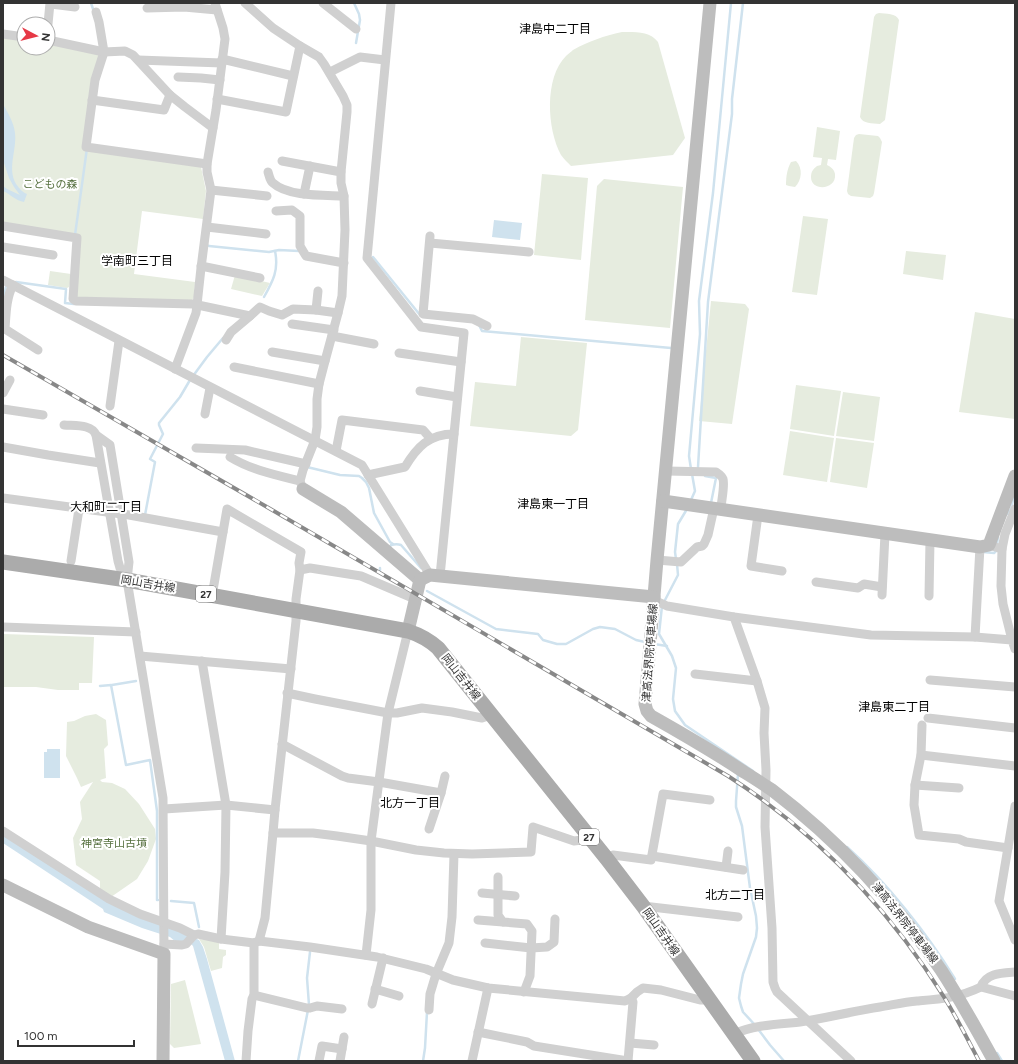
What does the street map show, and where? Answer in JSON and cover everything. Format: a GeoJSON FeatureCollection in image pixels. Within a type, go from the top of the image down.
{"type":"FeatureCollection","features":[{"type":"Feature","properties":{"kind":"main road","name":"岡山吉井線"},"geometry":{"type":"LineString","coordinates":[[3,562],[127,580],[296,610],[408,631],[429,640],[438,648],[643,906],[753,1061]]}},
{"type":"Feature","properties":{"kind":"street"},"geometry":{"type":"LineString","coordinates":[[49,16],[50,3],[75,7]]}},
{"type":"Feature","properties":{"kind":"street"},"geometry":{"type":"LineString","coordinates":[[324,3],[356,29]]}},
{"type":"Feature","properties":{"kind":"street"},"geometry":{"type":"LineString","coordinates":[[366,955],[371,910],[371,841],[388,713],[415,599],[430,577],[454,434],[464,333],[421,327],[367,258],[383,60],[391,3]]}},
{"type":"Feature","properties":{"kind":"street"},"geometry":{"type":"LineString","coordinates":[[710,3],[657,560],[659,601],[734,617],[871,635],[975,637],[1012,640]]}},
{"type":"Feature","properties":{"kind":"street"},"geometry":{"type":"LineString","coordinates":[[250,4],[273,28],[319,57],[330,72],[347,104],[341,172],[341,183],[344,196],[345,230],[341,262],[342,296],[331,331],[319,384],[315,440],[303,470],[302,485]]}},
{"type":"Feature","properties":{"kind":"street"},"geometry":{"type":"LineString","coordinates":[[147,8],[166,6],[215,8],[224,28],[225,39],[220,62],[218,99],[204,164],[211,190],[195,305],[196,313],[175,369]]}},
{"type":"Feature","properties":{"kind":"street"},"geometry":{"type":"LineString","coordinates":[[96,12],[104,52],[95,80],[94,100],[86,147],[204,164]]}},
{"type":"Feature","properties":{"kind":"street"},"geometry":{"type":"LineString","coordinates":[[3,34],[16,36]]}},
{"type":"Feature","properties":{"kind":"street"},"geometry":{"type":"LineString","coordinates":[[56,42],[104,52],[125,51],[135,56],[170,95],[211,127]]}},
{"type":"Feature","properties":{"kind":"street"},"geometry":{"type":"LineString","coordinates":[[218,99],[286,112],[300,46]]}},
{"type":"Feature","properties":{"kind":"street"},"geometry":{"type":"LineString","coordinates":[[330,72],[360,57],[383,60]]}},
{"type":"Feature","properties":{"kind":"street"},"geometry":{"type":"LineString","coordinates":[[138,60],[220,62],[293,76]]}},
{"type":"Feature","properties":{"kind":"street"},"geometry":{"type":"LineString","coordinates":[[178,77],[218,80]]}},
{"type":"Feature","properties":{"kind":"street"},"geometry":{"type":"LineString","coordinates":[[94,100],[164,110],[170,95]]}},
{"type":"Feature","properties":{"kind":"street"},"geometry":{"type":"LineString","coordinates":[[282,161],[341,172]]}},
{"type":"Feature","properties":{"kind":"street"},"geometry":{"type":"LineString","coordinates":[[304,194],[310,166]]}},
{"type":"Feature","properties":{"kind":"street"},"geometry":{"type":"LineString","coordinates":[[268,172],[274,184],[289,191],[304,194],[344,196]]}},
{"type":"Feature","properties":{"kind":"street"},"geometry":{"type":"LineString","coordinates":[[211,190],[267,196]]}},
{"type":"Feature","properties":{"kind":"street"},"geometry":{"type":"LineString","coordinates":[[276,211],[292,210],[300,216],[300,246],[306,256],[341,262]]}},
{"type":"Feature","properties":{"kind":"street"},"geometry":{"type":"LineString","coordinates":[[3,226],[77,238],[73,299],[76,301],[195,305],[250,316]]}},
{"type":"Feature","properties":{"kind":"street"},"geometry":{"type":"LineString","coordinates":[[207,227],[266,234]]}},
{"type":"Feature","properties":{"kind":"street"},"geometry":{"type":"LineString","coordinates":[[487,326],[473,319],[423,314],[430,239],[529,252]]}},
{"type":"Feature","properties":{"kind":"street"},"geometry":{"type":"LineString","coordinates":[[3,247],[53,255]]}},
{"type":"Feature","properties":{"kind":"street"},"geometry":{"type":"LineString","coordinates":[[201,266],[260,278]]}},
{"type":"Feature","properties":{"kind":"street"},"geometry":{"type":"LineString","coordinates":[[3,280],[210,388],[362,464],[430,577]]}},
{"type":"Feature","properties":{"kind":"street"},"geometry":{"type":"LineString","coordinates":[[13,285],[10,291],[5,329],[38,350]]}},
{"type":"Feature","properties":{"kind":"street"},"geometry":{"type":"LineString","coordinates":[[316,310],[318,291]]}},
{"type":"Feature","properties":{"kind":"street"},"geometry":{"type":"LineString","coordinates":[[226,340],[231,332],[260,307],[265,299]]}},
{"type":"Feature","properties":{"kind":"street"},"geometry":{"type":"LineString","coordinates":[[260,307],[269,312],[282,315],[293,309],[336,312]]}},
{"type":"Feature","properties":{"kind":"street"},"geometry":{"type":"LineString","coordinates":[[292,324],[331,331],[374,344]]}},
{"type":"Feature","properties":{"kind":"street"},"geometry":{"type":"LineString","coordinates":[[110,406],[119,340]]}},
{"type":"Feature","properties":{"kind":"street"},"geometry":{"type":"LineString","coordinates":[[272,352],[324,361]]}},
{"type":"Feature","properties":{"kind":"street"},"geometry":{"type":"LineString","coordinates":[[399,353],[461,362]]}},
{"type":"Feature","properties":{"kind":"street"},"geometry":{"type":"LineString","coordinates":[[234,367],[319,384]]}},
{"type":"Feature","properties":{"kind":"street"},"geometry":{"type":"LineString","coordinates":[[3,393],[10,380]]}},
{"type":"Feature","properties":{"kind":"street"},"geometry":{"type":"LineString","coordinates":[[205,414],[210,388]]}},
{"type":"Feature","properties":{"kind":"street"},"geometry":{"type":"LineString","coordinates":[[420,391],[457,397]]}},
{"type":"Feature","properties":{"kind":"street"},"geometry":{"type":"LineString","coordinates":[[3,409],[43,415]]}},
{"type":"Feature","properties":{"kind":"street"},"geometry":{"type":"LineString","coordinates":[[336,451],[342,420],[423,430],[431,440]]}},
{"type":"Feature","properties":{"kind":"street"},"geometry":{"type":"LineString","coordinates":[[64,425],[90,427],[96,435],[118,561],[127,580]]}},
{"type":"Feature","properties":{"kind":"street"},"geometry":{"type":"LineString","coordinates":[[368,475],[405,467],[411,457],[426,442],[446,434],[454,434]]}},
{"type":"Feature","properties":{"kind":"street"},"geometry":{"type":"LineString","coordinates":[[96,435],[110,445],[129,562],[127,580],[163,798],[163,1061]]}},
{"type":"Feature","properties":{"kind":"street"},"geometry":{"type":"LineString","coordinates":[[3,447],[100,463]]}},
{"type":"Feature","properties":{"kind":"street"},"geometry":{"type":"LineString","coordinates":[[196,448],[245,450],[306,464]]}},
{"type":"Feature","properties":{"kind":"street"},"geometry":{"type":"LineString","coordinates":[[230,457],[262,471],[302,485],[430,577]]}},
{"type":"Feature","properties":{"kind":"street"},"geometry":{"type":"LineString","coordinates":[[657,560],[682,562],[697,547],[704,544],[724,482],[723,478],[716,472],[666,471]]}},
{"type":"Feature","properties":{"kind":"street"},"geometry":{"type":"LineString","coordinates":[[102,474],[114,472]]}},
{"type":"Feature","properties":{"kind":"street"},"geometry":{"type":"LineString","coordinates":[[975,637],[989,548],[1012,507],[1015,476]]}},
{"type":"Feature","properties":{"kind":"street"},"geometry":{"type":"LineString","coordinates":[[3,498],[122,514],[223,532]]}},
{"type":"Feature","properties":{"kind":"street"},"geometry":{"type":"LineString","coordinates":[[663,501],[758,519],[930,544],[989,548]]}},
{"type":"Feature","properties":{"kind":"street"},"geometry":{"type":"LineString","coordinates":[[71,561],[79,509]]}},
{"type":"Feature","properties":{"kind":"street"},"geometry":{"type":"LineString","coordinates":[[212,596],[227,509],[301,552],[296,599],[296,621],[287,693],[265,918],[256,942],[254,995],[252,999],[248,1031],[246,1061]]}},
{"type":"Feature","properties":{"kind":"street"},"geometry":{"type":"LineString","coordinates":[[758,519],[751,566],[782,571]]}},
{"type":"Feature","properties":{"kind":"street"},"geometry":{"type":"LineString","coordinates":[[816,582],[858,588],[864,584],[882,591],[885,537]]}},
{"type":"Feature","properties":{"kind":"street"},"geometry":{"type":"LineString","coordinates":[[929,596],[930,544]]}},
{"type":"Feature","properties":{"kind":"street"},"geometry":{"type":"LineString","coordinates":[[989,548],[1001,586],[1015,649]]}},
{"type":"Feature","properties":{"kind":"street"},"geometry":{"type":"LineString","coordinates":[[300,570],[310,568],[361,576],[415,599]]}},
{"type":"Feature","properties":{"kind":"street","name":"津高法界院停車場線"},"geometry":{"type":"LineString","coordinates":[[430,577],[659,601],[645,704],[646,711],[768,785],[824,834],[870,878],[891,902],[941,970],[962,995],[994,1061]]}},
{"type":"Feature","properties":{"kind":"street"},"geometry":{"type":"LineString","coordinates":[[734,617],[757,680],[765,708],[764,733],[768,785],[765,827],[772,928],[774,988],[850,1061]]}},
{"type":"Feature","properties":{"kind":"street"},"geometry":{"type":"LineString","coordinates":[[3,627],[136,632]]}},
{"type":"Feature","properties":{"kind":"street"},"geometry":{"type":"LineString","coordinates":[[140,656],[291,669]]}},
{"type":"Feature","properties":{"kind":"street"},"geometry":{"type":"LineString","coordinates":[[202,662],[226,805],[225,872],[221,939]]}},
{"type":"Feature","properties":{"kind":"street"},"geometry":{"type":"LineString","coordinates":[[695,674],[757,680]]}},
{"type":"Feature","properties":{"kind":"street"},"geometry":{"type":"LineString","coordinates":[[930,680],[1015,687]]}},
{"type":"Feature","properties":{"kind":"street"},"geometry":{"type":"LineString","coordinates":[[287,693],[388,713],[397,713],[422,708],[482,718],[491,715]]}},
{"type":"Feature","properties":{"kind":"street"},"geometry":{"type":"LineString","coordinates":[[1008,848],[966,842],[959,839],[919,835],[914,805],[915,785],[925,721],[1015,728]]}},
{"type":"Feature","properties":{"kind":"street"},"geometry":{"type":"LineString","coordinates":[[282,744],[348,778],[441,793]]}},
{"type":"Feature","properties":{"kind":"street"},"geometry":{"type":"LineString","coordinates":[[921,754],[1015,766]]}},
{"type":"Feature","properties":{"kind":"street"},"geometry":{"type":"LineString","coordinates":[[429,829],[445,776]]}},
{"type":"Feature","properties":{"kind":"street"},"geometry":{"type":"LineString","coordinates":[[915,785],[959,788]]}},
{"type":"Feature","properties":{"kind":"street"},"geometry":{"type":"LineString","coordinates":[[607,860],[613,855],[651,860],[663,794],[710,800]]}},
{"type":"Feature","properties":{"kind":"street"},"geometry":{"type":"LineString","coordinates":[[164,809],[226,805],[275,810]]}},
{"type":"Feature","properties":{"kind":"street"},"geometry":{"type":"LineString","coordinates":[[1015,806],[999,901],[1015,940]]}},
{"type":"Feature","properties":{"kind":"street"},"geometry":{"type":"LineString","coordinates":[[273,833],[313,833],[371,841],[416,850],[454,854],[531,852],[533,827],[574,841],[582,840],[588,836]]}},
{"type":"Feature","properties":{"kind":"street"},"geometry":{"type":"LineString","coordinates":[[3,831],[109,899],[164,924],[180,928],[193,936]]}},
{"type":"Feature","properties":{"kind":"street"},"geometry":{"type":"LineString","coordinates":[[726,867],[728,851]]}},
{"type":"Feature","properties":{"kind":"street"},"geometry":{"type":"LineString","coordinates":[[429,1010],[430,994],[436,974],[449,943],[452,917],[454,854]]}},
{"type":"Feature","properties":{"kind":"street"},"geometry":{"type":"LineString","coordinates":[[652,856],[743,870]]}},
{"type":"Feature","properties":{"kind":"street"},"geometry":{"type":"LineString","coordinates":[[498,877],[498,915],[503,922]]}},
{"type":"Feature","properties":{"kind":"street"},"geometry":{"type":"LineString","coordinates":[[3,885],[88,927],[164,945],[186,944],[193,936],[198,934],[221,939],[310,947],[383,958],[426,969],[453,980],[488,988],[625,1001],[643,988],[668,991],[700,1000],[709,999]]}},
{"type":"Feature","properties":{"kind":"street"},"geometry":{"type":"LineString","coordinates":[[482,893],[515,896]]}},
{"type":"Feature","properties":{"kind":"street"},"geometry":{"type":"LineString","coordinates":[[643,906],[738,917]]}},
{"type":"Feature","properties":{"kind":"street"},"geometry":{"type":"LineString","coordinates":[[485,943],[531,948],[547,947],[554,942],[555,919]]}},
{"type":"Feature","properties":{"kind":"street"},"geometry":{"type":"LineString","coordinates":[[478,920],[527,924],[532,931],[530,976],[524,992]]}},
{"type":"Feature","properties":{"kind":"street"},"geometry":{"type":"LineString","coordinates":[[372,1004],[383,958]]}},
{"type":"Feature","properties":{"kind":"street"},"geometry":{"type":"LineString","coordinates":[[981,987],[983,982],[991,976],[1015,972]]}},
{"type":"Feature","properties":{"kind":"street"},"geometry":{"type":"LineString","coordinates":[[734,1034],[740,1031],[757,1028],[962,995],[981,987],[1015,996]]}},
{"type":"Feature","properties":{"kind":"street"},"geometry":{"type":"LineString","coordinates":[[472,1061],[488,988]]}},
{"type":"Feature","properties":{"kind":"street"},"geometry":{"type":"LineString","coordinates":[[375,989],[399,996]]}},
{"type":"Feature","properties":{"kind":"street"},"geometry":{"type":"LineString","coordinates":[[254,995],[309,1008],[318,1006],[342,1009]]}},
{"type":"Feature","properties":{"kind":"street"},"geometry":{"type":"LineString","coordinates":[[478,1032],[528,1042],[534,1046],[627,1061],[633,1002],[631,998]]}},
{"type":"Feature","properties":{"kind":"street"},"geometry":{"type":"LineString","coordinates":[[340,1061],[344,1037]]}},
{"type":"Feature","properties":{"kind":"street"},"geometry":{"type":"LineString","coordinates":[[630,1043],[654,1045]]}},
{"type":"Feature","properties":{"kind":"street"},"geometry":{"type":"LineString","coordinates":[[320,1061],[322,1046],[342,1049]]}},
{"type":"Feature","properties":{"kind":"green space"},"geometry":{"type":"Polygon","coordinates":[[[879,13],[896,16],[899,20],[885,120],[880,124],[863,121],[860,117],[874,17],[879,13]]]}},
{"type":"Feature","properties":{"kind":"green space"},"geometry":{"type":"Polygon","coordinates":[[[622,32],[647,34],[655,38],[658,42],[685,138],[673,155],[571,166],[561,155],[553,132],[550,104],[554,77],[566,56],[573,50],[597,39],[622,32]]]}},
{"type":"Feature","properties":{"kind":"green space","name":"こどもの森"},"geometry":{"type":"Polygon","coordinates":[[[3,37],[16,39],[16,56],[56,56],[56,45],[99,53],[83,150],[201,167],[206,191],[203,219],[142,211],[134,274],[195,282],[194,297],[191,302],[76,297],[80,236],[3,224],[3,37]]]}},
{"type":"Feature","properties":{"kind":"green space"},"geometry":{"type":"Polygon","coordinates":[[[817,127],[840,131],[836,160],[828,159],[827,165],[834,171],[835,179],[828,186],[824,187],[815,185],[812,182],[811,177],[813,169],[821,165],[822,158],[813,157],[817,127]]]}},
{"type":"Feature","properties":{"kind":"green space"},"geometry":{"type":"Polygon","coordinates":[[[859,134],[878,136],[882,142],[874,193],[870,198],[851,196],[847,191],[854,138],[859,134]]]}},
{"type":"Feature","properties":{"kind":"green space"},"geometry":{"type":"Polygon","coordinates":[[[796,161],[800,167],[801,174],[795,187],[786,185],[786,182],[787,173],[791,162],[796,161]]]}},
{"type":"Feature","properties":{"kind":"green space"},"geometry":{"type":"Polygon","coordinates":[[[542,174],[588,178],[581,260],[534,255],[542,174]]]}},
{"type":"Feature","properties":{"kind":"green space"},"geometry":{"type":"Polygon","coordinates":[[[604,179],[683,187],[670,328],[585,320],[597,186],[604,179]]]}},
{"type":"Feature","properties":{"kind":"green space"},"geometry":{"type":"Polygon","coordinates":[[[803,216],[828,219],[817,295],[792,292],[803,216]]]}},
{"type":"Feature","properties":{"kind":"green space"},"geometry":{"type":"Polygon","coordinates":[[[906,251],[946,255],[943,280],[903,274],[906,251]]]}},
{"type":"Feature","properties":{"kind":"green space"},"geometry":{"type":"Polygon","coordinates":[[[50,271],[71,274],[69,287],[48,285],[50,271]]]}},
{"type":"Feature","properties":{"kind":"green space"},"geometry":{"type":"Polygon","coordinates":[[[235,275],[270,283],[262,296],[231,289],[235,275]]]}},
{"type":"Feature","properties":{"kind":"green space"},"geometry":{"type":"Polygon","coordinates":[[[711,301],[745,304],[749,309],[732,424],[699,421],[711,301]]]}},
{"type":"Feature","properties":{"kind":"green space"},"geometry":{"type":"Polygon","coordinates":[[[975,312],[1015,319],[1015,419],[959,412],[975,312]]]}},
{"type":"Feature","properties":{"kind":"green space"},"geometry":{"type":"Polygon","coordinates":[[[521,337],[587,343],[578,430],[571,436],[470,426],[475,382],[516,386],[521,337]]]}},
{"type":"Feature","properties":{"kind":"green space"},"geometry":{"type":"Polygon","coordinates":[[[796,385],[841,391],[834,436],[790,429],[796,385]]]}},
{"type":"Feature","properties":{"kind":"green space"},"geometry":{"type":"Polygon","coordinates":[[[843,392],[880,397],[874,441],[836,436],[843,392]]]}},
{"type":"Feature","properties":{"kind":"green space"},"geometry":{"type":"Polygon","coordinates":[[[790,431],[834,438],[827,482],[783,475],[790,431]]]}},
{"type":"Feature","properties":{"kind":"green space"},"geometry":{"type":"Polygon","coordinates":[[[836,438],[874,443],[867,488],[830,482],[836,438]]]}},
{"type":"Feature","properties":{"kind":"green space"},"geometry":{"type":"Polygon","coordinates":[[[3,634],[94,637],[92,683],[79,683],[79,690],[58,690],[36,687],[3,687],[3,634]]]}},
{"type":"Feature","properties":{"kind":"green space","name":"神宮寺山古墳"},"geometry":{"type":"Polygon","coordinates":[[[96,714],[106,720],[108,745],[104,749],[106,778],[100,780],[102,782],[112,783],[125,789],[139,804],[155,829],[156,839],[148,861],[137,879],[111,897],[100,891],[100,881],[76,865],[73,838],[82,819],[80,802],[93,782],[81,787],[66,756],[67,722],[96,714]]]}},
{"type":"Feature","properties":{"kind":"green space"},"geometry":{"type":"Polygon","coordinates":[[[199,939],[219,941],[219,949],[226,950],[226,955],[223,957],[222,968],[211,971],[204,947],[199,939]]]}},
{"type":"Feature","properties":{"kind":"green space"},"geometry":{"type":"Polygon","coordinates":[[[185,980],[201,1044],[174,1048],[170,1044],[171,984],[185,980]]]}},
{"type":"Feature","properties":{"kind":"water"},"geometry":{"type":"Polygon","coordinates":[[[3,104],[14,129],[15,139],[12,165],[13,178],[22,191],[27,194],[24,202],[3,191],[3,186],[20,195],[9,178],[4,163],[3,104]]]}},
{"type":"Feature","properties":{"kind":"water"},"geometry":{"type":"Polygon","coordinates":[[[494,220],[522,223],[520,240],[492,237],[494,220]]]}},
{"type":"Feature","properties":{"kind":"water"},"geometry":{"type":"Polygon","coordinates":[[[47,749],[60,749],[60,778],[44,778],[44,752],[47,752],[47,749]]]}},
{"type":"Feature","properties":{"kind":"water"},"geometry":{"type":"Polygon","coordinates":[[[3,833],[74,880],[199,940],[207,959],[235,1061],[225,1061],[193,946],[191,944],[176,942],[170,937],[142,928],[104,912],[103,909],[3,843],[3,833]]]}},
{"type":"Feature","properties":{"kind":"waterway"},"geometry":{"type":"LineString","coordinates":[[91,3],[94,12]]}},
{"type":"Feature","properties":{"kind":"waterway"},"geometry":{"type":"LineString","coordinates":[[354,3],[360,20],[356,43]]}},
{"type":"Feature","properties":{"kind":"waterway"},"geometry":{"type":"LineString","coordinates":[[691,469],[689,456],[700,334],[699,301],[713,193],[731,3]]}},
{"type":"Feature","properties":{"kind":"waterway"},"geometry":{"type":"LineString","coordinates":[[698,467],[708,302],[732,114],[732,99],[743,3]]}},
{"type":"Feature","properties":{"kind":"waterway"},"geometry":{"type":"LineString","coordinates":[[75,235],[87,148]]}},
{"type":"Feature","properties":{"kind":"waterway"},"geometry":{"type":"LineString","coordinates":[[207,245],[269,252],[279,250],[299,251]]}},
{"type":"Feature","properties":{"kind":"waterway"},"geometry":{"type":"LineString","coordinates":[[264,297],[276,270],[275,251]]}},
{"type":"Feature","properties":{"kind":"waterway"},"geometry":{"type":"LineString","coordinates":[[373,257],[420,315]]}},
{"type":"Feature","properties":{"kind":"waterway"},"geometry":{"type":"LineString","coordinates":[[16,282],[66,289],[65,303],[74,304]]}},
{"type":"Feature","properties":{"kind":"waterway"},"geometry":{"type":"LineString","coordinates":[[3,301],[6,287]]}},
{"type":"Feature","properties":{"kind":"waterway"},"geometry":{"type":"LineString","coordinates":[[479,325],[482,331],[671,348]]}},
{"type":"Feature","properties":{"kind":"waterway"},"geometry":{"type":"LineString","coordinates":[[193,376],[223,338]]}},
{"type":"Feature","properties":{"kind":"waterway"},"geometry":{"type":"LineString","coordinates":[[145,515],[155,462],[150,459],[163,434],[159,423],[180,397],[190,380]]}},
{"type":"Feature","properties":{"kind":"waterway"},"geometry":{"type":"LineString","coordinates":[[307,467],[340,475],[359,476],[362,478],[369,488],[374,513],[390,542],[393,544]]}},
{"type":"Feature","properties":{"kind":"waterway"},"geometry":{"type":"LineString","coordinates":[[691,500],[695,491],[692,474]]}},
{"type":"Feature","properties":{"kind":"waterway"},"geometry":{"type":"LineString","coordinates":[[705,476],[716,478],[711,503]]}},
{"type":"Feature","properties":{"kind":"waterway"},"geometry":{"type":"LineString","coordinates":[[1007,514],[1011,509],[1014,495]]}},
{"type":"Feature","properties":{"kind":"waterway"},"geometry":{"type":"LineString","coordinates":[[676,559],[675,552],[678,524],[687,509]]}},
{"type":"Feature","properties":{"kind":"waterway"},"geometry":{"type":"LineString","coordinates":[[983,552],[994,553],[996,551],[998,537]]}},
{"type":"Feature","properties":{"kind":"waterway"},"geometry":{"type":"LineString","coordinates":[[390,547],[391,545],[396,544],[401,545],[421,568]]}},
{"type":"Feature","properties":{"kind":"waterway"},"geometry":{"type":"LineString","coordinates":[[664,602],[678,575],[677,564]]}},
{"type":"Feature","properties":{"kind":"waterway"},"geometry":{"type":"LineString","coordinates":[[427,591],[496,629],[538,634],[543,640],[557,644],[566,644],[593,629],[600,627],[615,629],[636,640],[645,642]]}},
{"type":"Feature","properties":{"kind":"waterway"},"geometry":{"type":"LineString","coordinates":[[662,606],[659,634],[672,656],[676,668],[673,699],[675,711],[685,725],[753,771]]}},
{"type":"Feature","properties":{"kind":"waterway"},"geometry":{"type":"LineString","coordinates":[[654,644],[667,646]]}},
{"type":"Feature","properties":{"kind":"waterway"},"geometry":{"type":"LineString","coordinates":[[112,685],[136,681]]}},
{"type":"Feature","properties":{"kind":"waterway"},"geometry":{"type":"LineString","coordinates":[[100,686],[111,685],[126,765],[150,760],[157,811],[158,900]]}},
{"type":"Feature","properties":{"kind":"waterway"},"geometry":{"type":"LineString","coordinates":[[738,774],[736,807],[742,826],[757,928],[756,937],[743,974],[739,998],[743,1012],[755,1025]]}},
{"type":"Feature","properties":{"kind":"waterway"},"geometry":{"type":"LineString","coordinates":[[847,847],[877,876],[906,909],[932,944],[955,979]]}},
{"type":"Feature","properties":{"kind":"waterway"},"geometry":{"type":"LineString","coordinates":[[171,901],[194,903],[199,927]]}},
{"type":"Feature","properties":{"kind":"waterway"},"geometry":{"type":"LineString","coordinates":[[309,1005],[307,978],[310,952]]}},
{"type":"Feature","properties":{"kind":"waterway"},"geometry":{"type":"LineString","coordinates":[[298,1061],[308,1010]]}},
{"type":"Feature","properties":{"kind":"waterway"},"geometry":{"type":"LineString","coordinates":[[423,1061],[427,1012]]}},
{"type":"Feature","properties":{"kind":"waterway"},"geometry":{"type":"LineString","coordinates":[[758,1029],[784,1061]]}},
{"type":"Feature","properties":{"kind":"waterway"},"geometry":{"type":"LineString","coordinates":[[997,1053],[1002,1061]]}},
{"type":"Feature","properties":{"kind":"railway"},"geometry":{"type":"LineString","coordinates":[[3,355],[728,776],[761,798],[792,822],[821,848],[849,874],[875,903],[922,964],[949,1005],[979,1061]]}},
{"type":"Feature","properties":{"kind":"district","name":"津島中二丁目"},"geometry":{"type":"Point","coordinates":[555,29]}},
{"type":"Feature","properties":{"kind":"district","name":"学南町三丁目"},"geometry":{"type":"Point","coordinates":[137,261]}},
{"type":"Feature","properties":{"kind":"district","name":"津島東一丁目"},"geometry":{"type":"Point","coordinates":[553,504]}},
{"type":"Feature","properties":{"kind":"district","name":"大和町二丁目"},"geometry":{"type":"Point","coordinates":[106,507]}},
{"type":"Feature","properties":{"kind":"district","name":"津島東二丁目"},"geometry":{"type":"Point","coordinates":[894,707]}},
{"type":"Feature","properties":{"kind":"district","name":"北方一丁目"},"geometry":{"type":"Point","coordinates":[410,803]}},
{"type":"Feature","properties":{"kind":"district","name":"北方二丁目"},"geometry":{"type":"Point","coordinates":[735,895]}}]}
